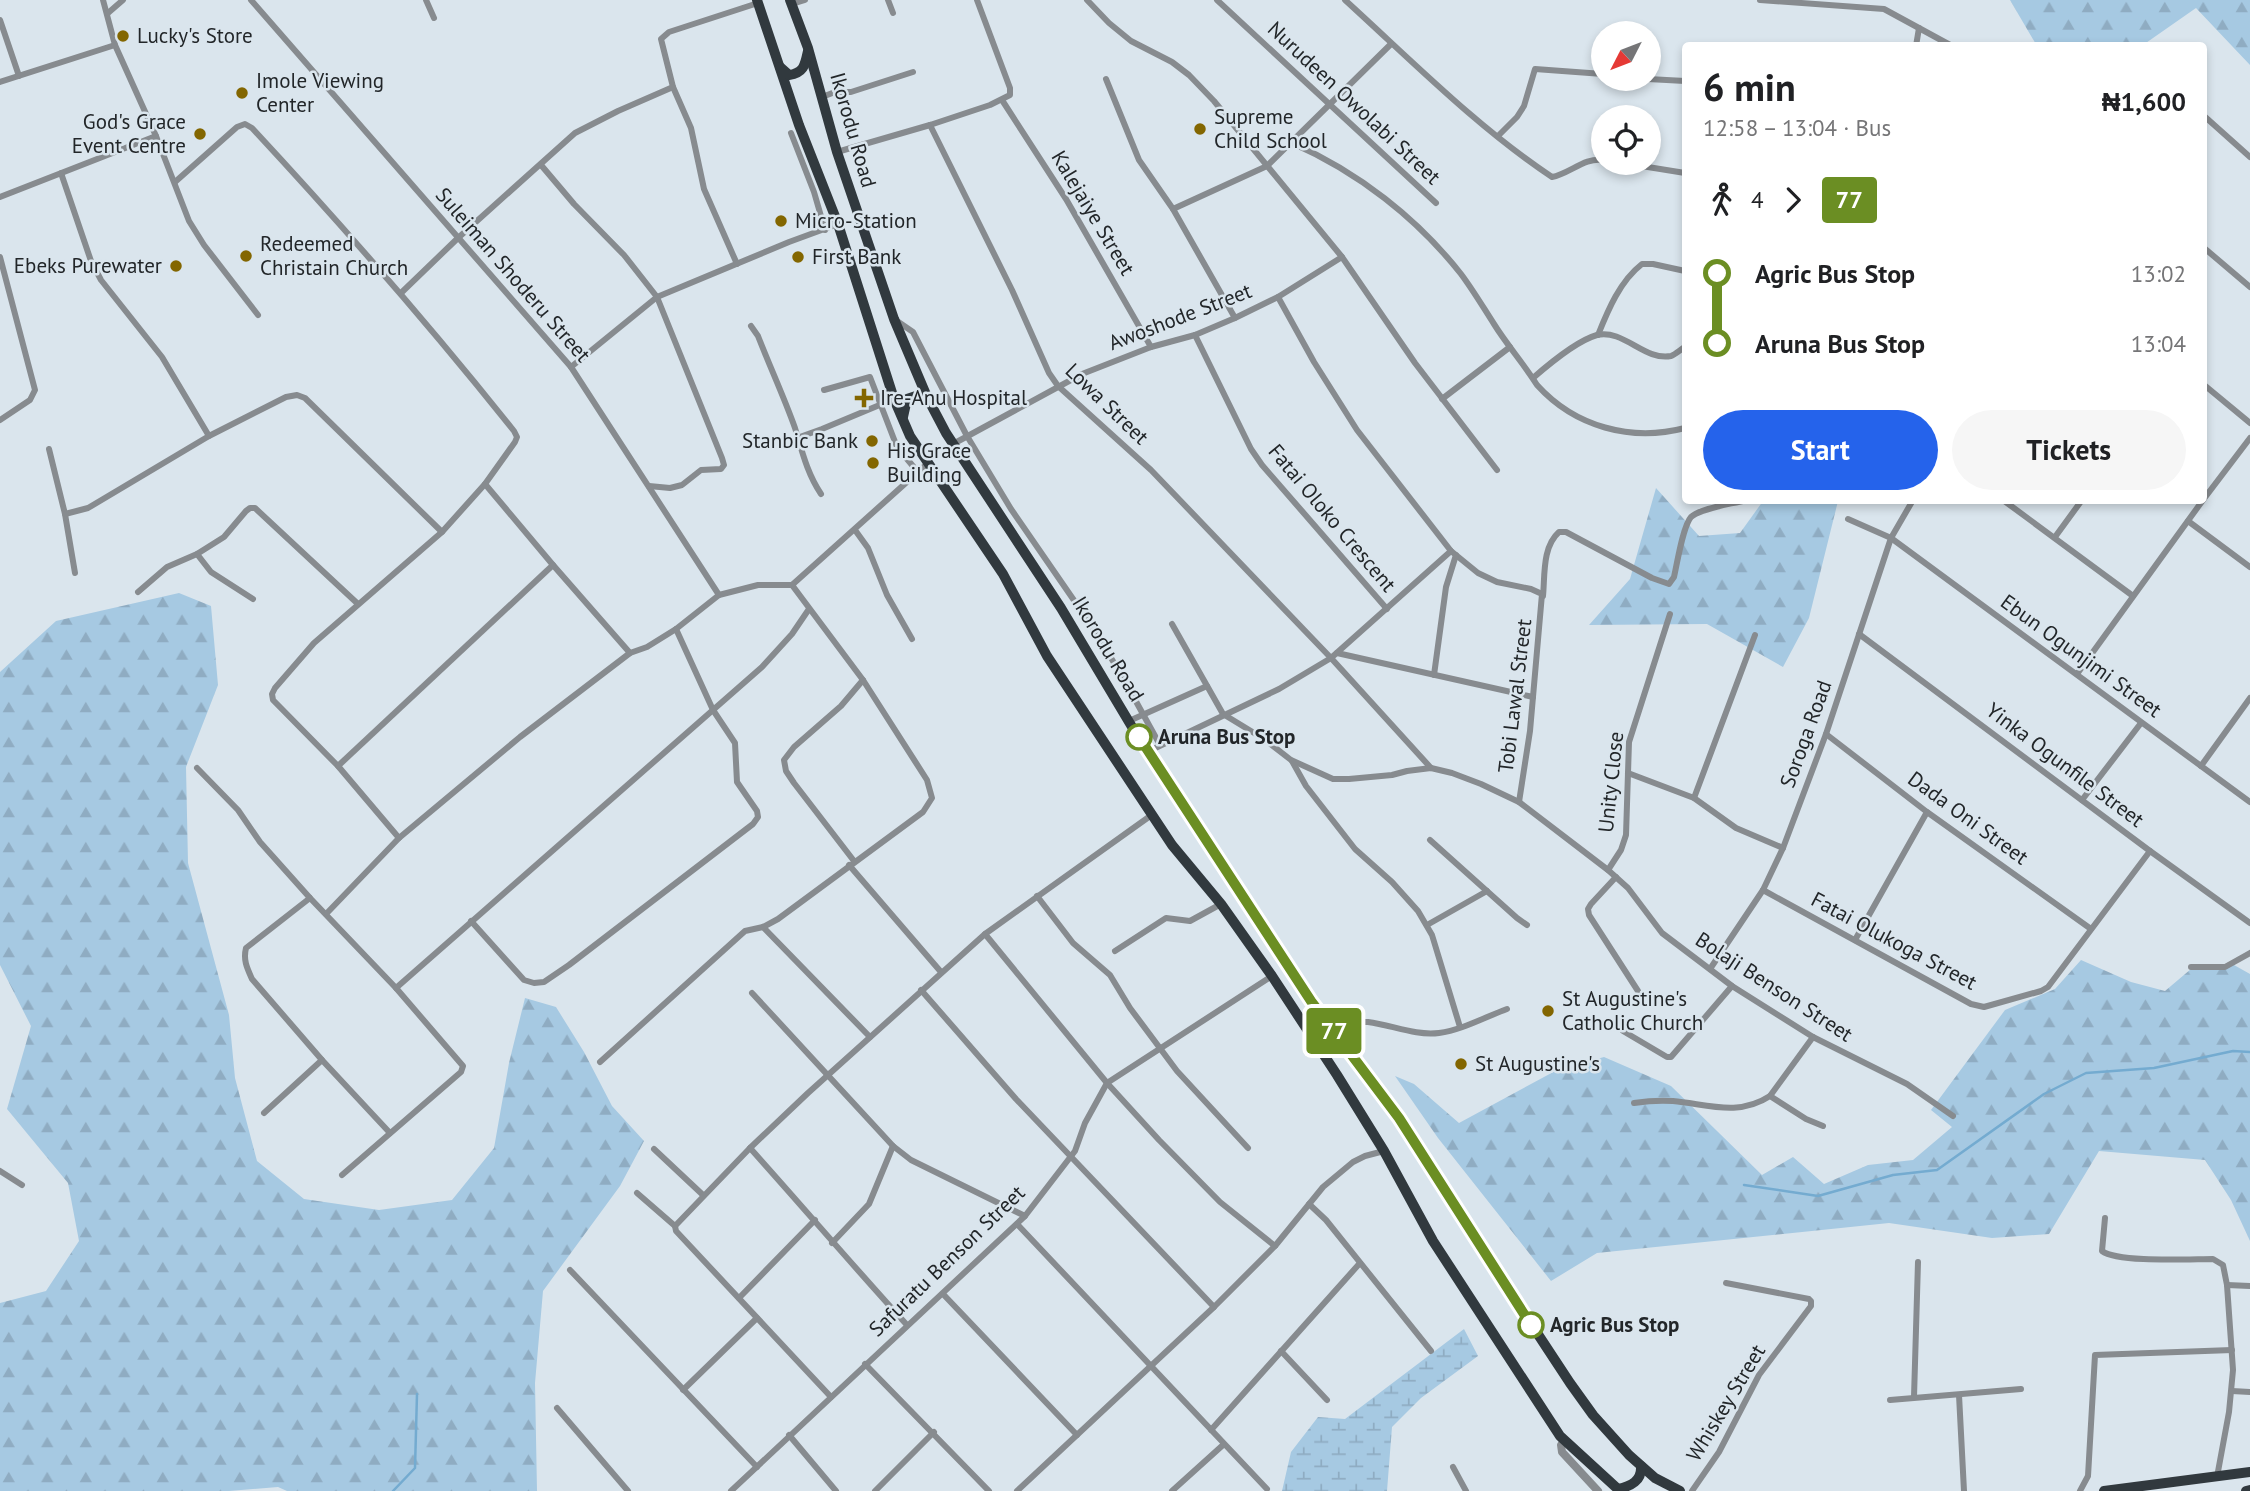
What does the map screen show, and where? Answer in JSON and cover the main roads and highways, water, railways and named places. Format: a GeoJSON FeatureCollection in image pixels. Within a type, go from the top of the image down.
{"type":"FeatureCollection","features":[{"type":"Feature","properties":{"kind":"highway","name":"Ikorodu Road"},"geometry":{"type":"LineString","coordinates":[[758,2],[778,65],[838,224],[894,399],[927,464],[1003,574],[1047,656],[1172,845],[1221,904],[1338,1075],[1384,1151],[1433,1241],[1564,1440],[1619,1490]]}},
{"type":"Feature","properties":{"kind":"highway","name":"Ikorodu Road"},"geometry":{"type":"LineString","coordinates":[[791,2],[808,48],[837,152],[894,319],[928,397],[953,444],[1062,608],[1147,752],[1330,1026],[1371,1077],[1399,1118],[1578,1394],[1600,1423],[1641,1466],[1674,1490]]}},
{"type":"Feature","properties":{"kind":"highway"},"geometry":{"type":"LineString","coordinates":[[778,65],[789,75],[800,72],[806,63],[808,48]]}},
{"type":"Feature","properties":{"kind":"highway"},"geometry":{"type":"LineString","coordinates":[[904,420],[907,399],[916,396],[928,397]]}},
{"type":"Feature","properties":{"kind":"highway"},"geometry":{"type":"LineString","coordinates":[[1619,1490],[1637,1480],[1641,1474],[1641,1466]]}},
{"type":"Feature","properties":{"kind":"highway"},"geometry":{"type":"LineString","coordinates":[[2104,1491],[2250,1472]]}},
{"type":"Feature","properties":{"kind":"waterway"},"geometry":{"type":"LineString","coordinates":[[1744,1185],[1818,1196],[1893,1175],[1937,1170],[2044,1094],[2086,1073],[2154,1068],[2233,1051],[2250,1052]]}},
{"type":"Feature","properties":{"kind":"waterway"},"geometry":{"type":"LineString","coordinates":[[393,1491],[415,1468],[417,1394]]}},
{"type":"Feature","properties":{"kind":"place","name":"Lucky's Store"},"geometry":{"type":"Point","coordinates":[123,36]}},
{"type":"Feature","properties":{"kind":"place","name":"Imole Viewing Center"},"geometry":{"type":"Point","coordinates":[242,93]}},
{"type":"Feature","properties":{"kind":"place","name":"Supreme Child School"},"geometry":{"type":"Point","coordinates":[1200,129]}},
{"type":"Feature","properties":{"kind":"place","name":"God's Grace Event Centre"},"geometry":{"type":"Point","coordinates":[200,134]}},
{"type":"Feature","properties":{"kind":"place","name":"Micro-Station"},"geometry":{"type":"Point","coordinates":[781,221]}},
{"type":"Feature","properties":{"kind":"place","name":"Redeemed Christain Church"},"geometry":{"type":"Point","coordinates":[246,256]}},
{"type":"Feature","properties":{"kind":"place","name":"First Bank"},"geometry":{"type":"Point","coordinates":[798,257]}},
{"type":"Feature","properties":{"kind":"place","name":"Ebeks Purewater"},"geometry":{"type":"Point","coordinates":[176,266]}},
{"type":"Feature","properties":{"kind":"place","name":"Ire-Anu Hospital"},"geometry":{"type":"Point","coordinates":[864,398]}},
{"type":"Feature","properties":{"kind":"place","name":"Stanbic Bank"},"geometry":{"type":"Point","coordinates":[872,441]}},
{"type":"Feature","properties":{"kind":"place","name":"His Grace Building"},"geometry":{"type":"Point","coordinates":[873,463]}},
{"type":"Feature","properties":{"kind":"place","name":"Aruna Bus Stop"},"geometry":{"type":"Point","coordinates":[1139,737]}},
{"type":"Feature","properties":{"kind":"place","name":"St Augustine's Catholic Church"},"geometry":{"type":"Point","coordinates":[1548,1011]}},
{"type":"Feature","properties":{"kind":"place","name":"St Augustine's"},"geometry":{"type":"Point","coordinates":[1461,1064]}},
{"type":"Feature","properties":{"kind":"place","name":"Agric Bus Stop"},"geometry":{"type":"Point","coordinates":[1531,1325]}}]}
